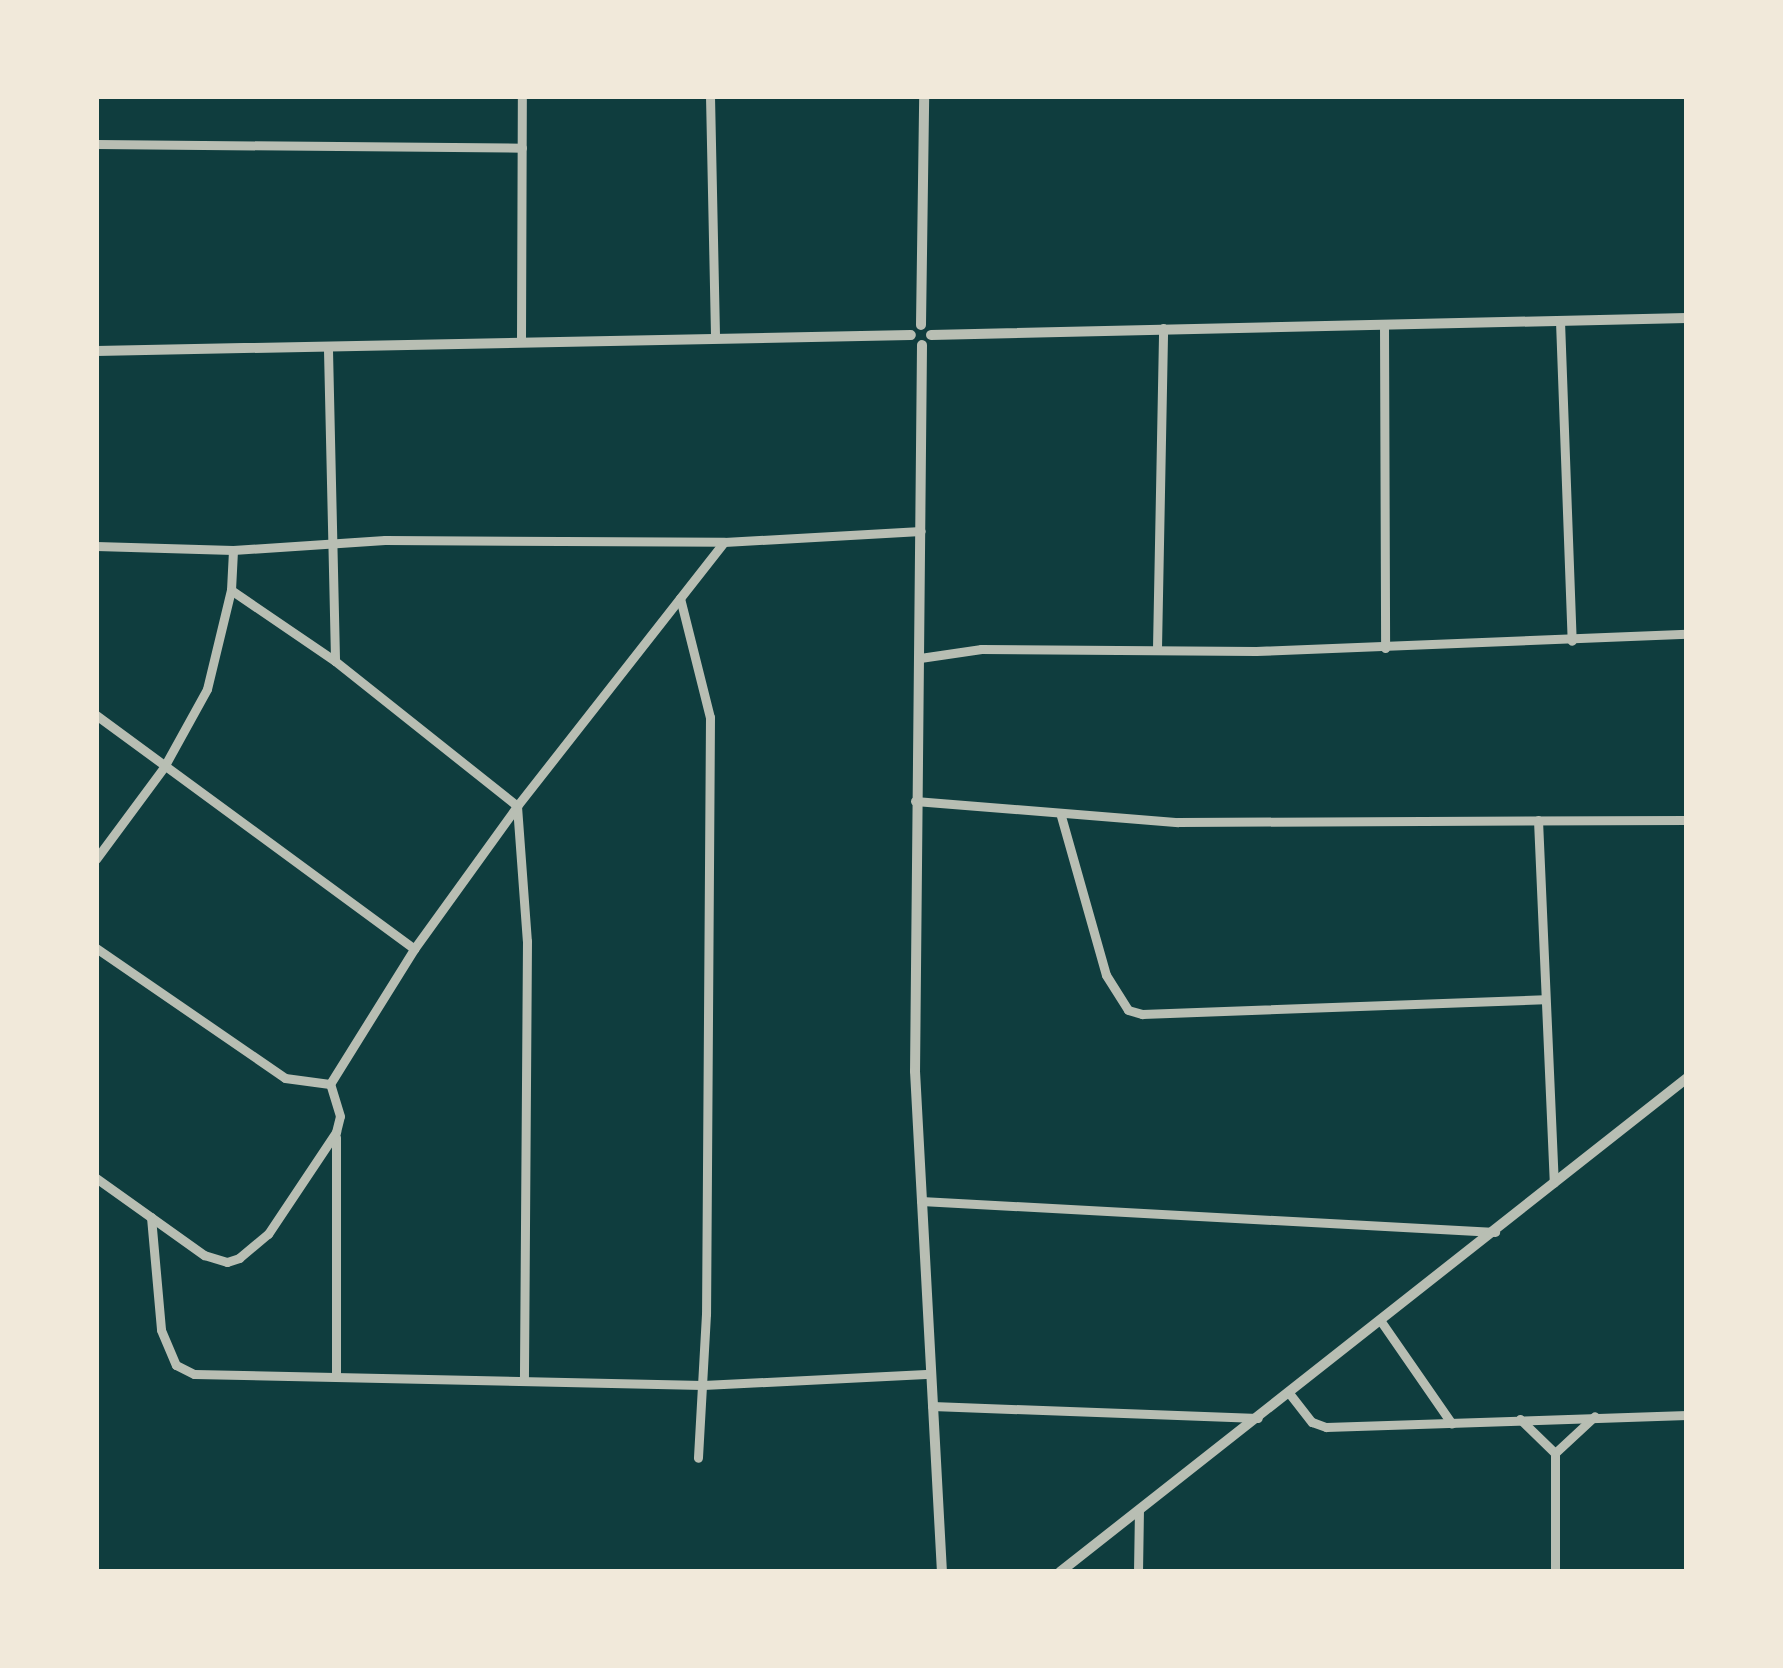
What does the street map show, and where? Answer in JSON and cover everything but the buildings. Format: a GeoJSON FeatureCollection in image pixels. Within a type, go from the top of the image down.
{"type":"FeatureCollection","features":[{"type":"Feature","properties":{"kind":"street"},"geometry":{"type":"LineString","coordinates":[[521,340],[522,96]]}},
{"type":"Feature","properties":{"kind":"street"},"geometry":{"type":"LineString","coordinates":[[710,96],[715,337]]}},
{"type":"Feature","properties":{"kind":"street"},"geometry":{"type":"LineString","coordinates":[[924,96],[913,971],[942,1572]]}},
{"type":"Feature","properties":{"kind":"street"},"geometry":{"type":"LineString","coordinates":[[96,145],[522,148]]}},
{"type":"Feature","properties":{"kind":"street"},"geometry":{"type":"LineString","coordinates":[[96,351],[328,350],[521,340],[1687,318]]}},
{"type":"Feature","properties":{"kind":"street"},"geometry":{"type":"LineString","coordinates":[[1560,321],[1572,640]]}},
{"type":"Feature","properties":{"kind":"street"},"geometry":{"type":"LineString","coordinates":[[1384,325],[1385,648]]}},
{"type":"Feature","properties":{"kind":"street"},"geometry":{"type":"LineString","coordinates":[[1157,648],[1163,328]]}},
{"type":"Feature","properties":{"kind":"street"},"geometry":{"type":"LineString","coordinates":[[328,350],[335,661]]}},
{"type":"Feature","properties":{"kind":"street"},"geometry":{"type":"LineString","coordinates":[[96,546],[233,550],[332,543],[724,542],[921,531]]}},
{"type":"Feature","properties":{"kind":"street"},"geometry":{"type":"LineString","coordinates":[[329,1084],[414,949],[517,806],[724,542]]}},
{"type":"Feature","properties":{"kind":"street"},"geometry":{"type":"LineString","coordinates":[[96,859],[164,767],[207,689],[231,590],[233,550]]}},
{"type":"Feature","properties":{"kind":"street"},"geometry":{"type":"LineString","coordinates":[[231,590],[335,661],[517,806],[527,941],[524,1379]]}},
{"type":"Feature","properties":{"kind":"street"},"geometry":{"type":"LineString","coordinates":[[680,598],[710,717],[703,1385],[698,1459]]}},
{"type":"Feature","properties":{"kind":"street"},"geometry":{"type":"LineString","coordinates":[[920,658],[981,649],[1385,648],[1687,634]]}},
{"type":"Feature","properties":{"kind":"street"},"geometry":{"type":"LineString","coordinates":[[96,715],[414,949]]}},
{"type":"Feature","properties":{"kind":"street"},"geometry":{"type":"LineString","coordinates":[[915,801],[1178,822],[1687,820]]}},
{"type":"Feature","properties":{"kind":"street"},"geometry":{"type":"LineString","coordinates":[[1061,816],[1106,975],[1128,1010],[1142,1014],[1544,999]]}},
{"type":"Feature","properties":{"kind":"street"},"geometry":{"type":"LineString","coordinates":[[1538,820],[1554,1184]]}},
{"type":"Feature","properties":{"kind":"street"},"geometry":{"type":"LineString","coordinates":[[96,948],[285,1078],[329,1084]]}},
{"type":"Feature","properties":{"kind":"street"},"geometry":{"type":"LineString","coordinates":[[1060,1572],[1687,1078]]}},
{"type":"Feature","properties":{"kind":"street"},"geometry":{"type":"LineString","coordinates":[[329,1084],[340,1116],[336,1132],[336,1375]]}},
{"type":"Feature","properties":{"kind":"street"},"geometry":{"type":"LineString","coordinates":[[96,1178],[204,1255],[227,1262],[268,1234],[336,1132]]}},
{"type":"Feature","properties":{"kind":"street"},"geometry":{"type":"LineString","coordinates":[[921,1201],[1495,1232]]}},
{"type":"Feature","properties":{"kind":"street"},"geometry":{"type":"LineString","coordinates":[[151,1217],[161,1330],[176,1365],[194,1374],[703,1385],[931,1374]]}},
{"type":"Feature","properties":{"kind":"street"},"geometry":{"type":"LineString","coordinates":[[1380,1320],[1452,1424]]}},
{"type":"Feature","properties":{"kind":"street"},"geometry":{"type":"LineString","coordinates":[[1288,1394],[1322,1427],[1596,1414],[1687,1415]]}},
{"type":"Feature","properties":{"kind":"street"},"geometry":{"type":"LineString","coordinates":[[932,1406],[1258,1418]]}},
{"type":"Feature","properties":{"kind":"street"},"geometry":{"type":"LineString","coordinates":[[1555,1453],[1596,1414]]}},
{"type":"Feature","properties":{"kind":"street"},"geometry":{"type":"LineString","coordinates":[[1520,1418],[1555,1453],[1555,1572]]}},
{"type":"Feature","properties":{"kind":"street"},"geometry":{"type":"LineString","coordinates":[[1138,1511],[1138,1572]]}}]}
